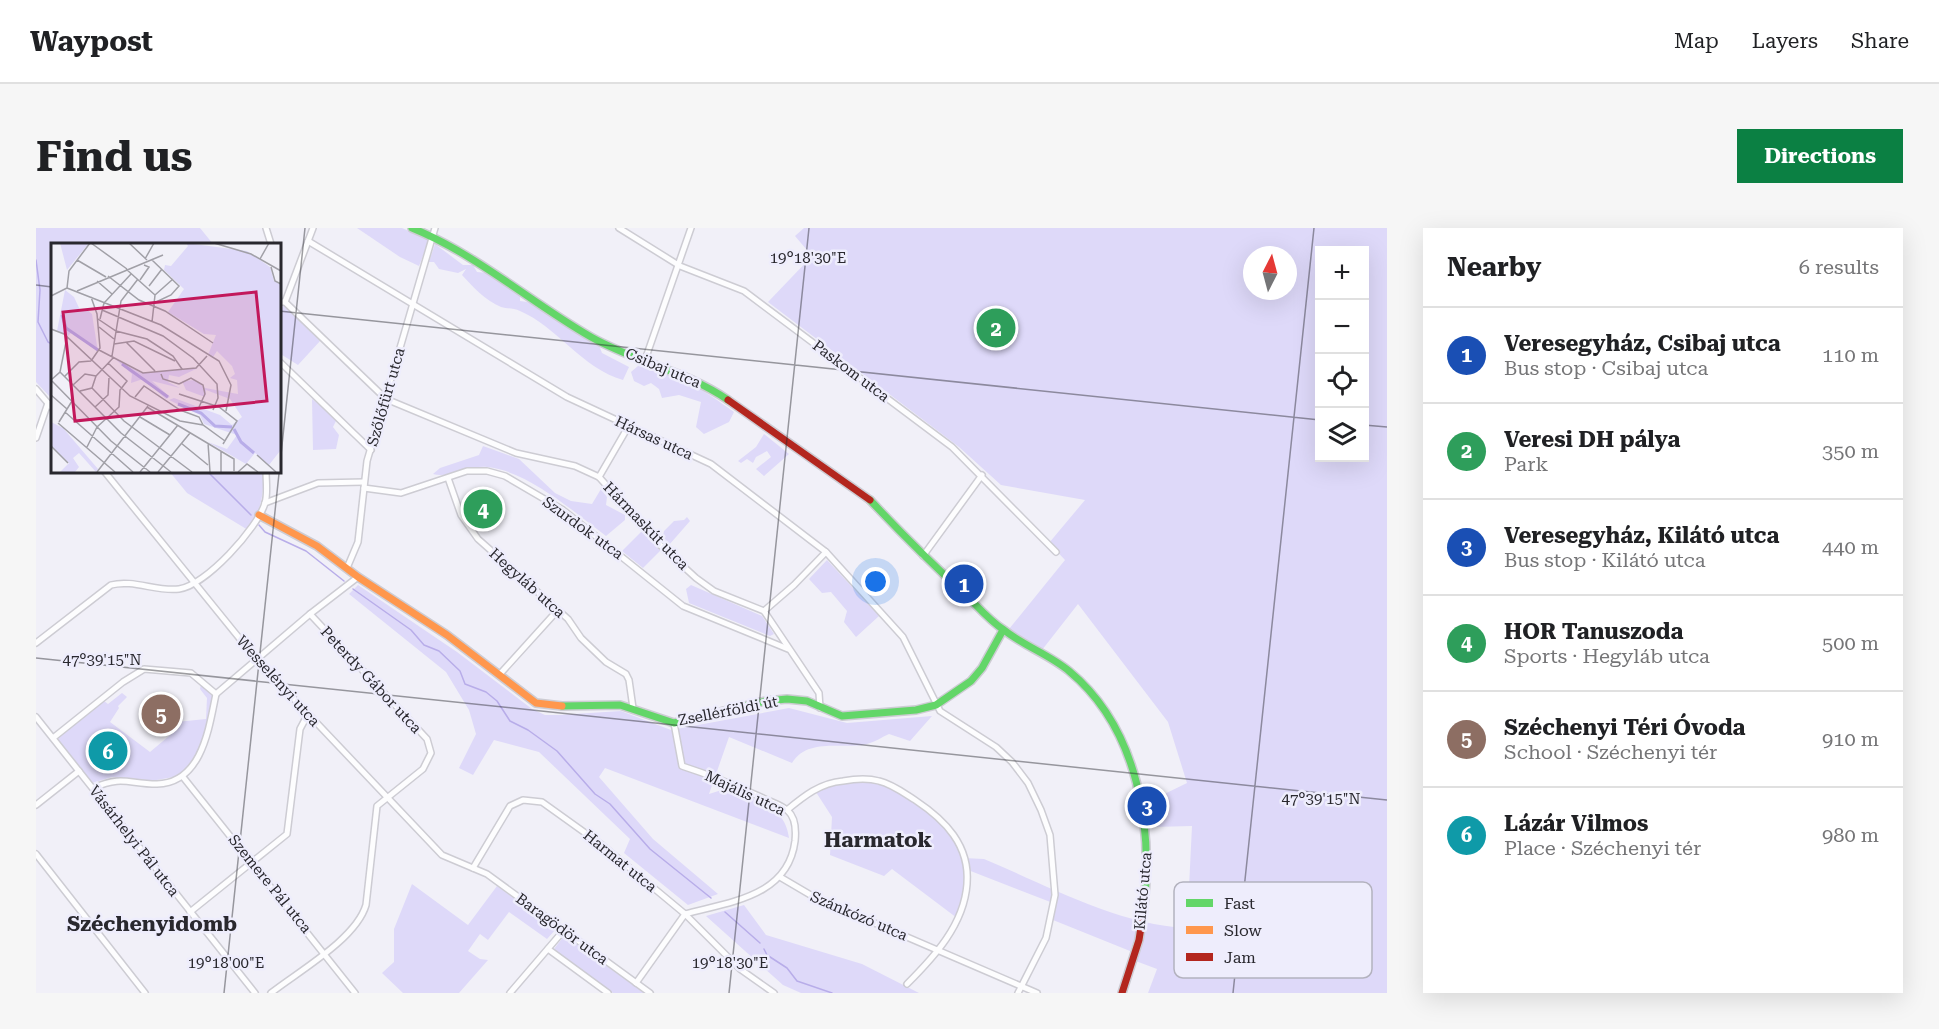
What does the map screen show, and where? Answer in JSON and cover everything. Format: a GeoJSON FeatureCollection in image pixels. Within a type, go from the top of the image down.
{"type":"FeatureCollection","features":[{"type":"Feature","properties":{"kind":"street"},"geometry":{"type":"LineString","coordinates":[[266,228],[271,243]]}},
{"type":"Feature","properties":{"kind":"street"},"geometry":{"type":"LineString","coordinates":[[282,302],[313,228]]}},
{"type":"Feature","properties":{"kind":"street","name":"Csibaj utca"},"geometry":{"type":"LineString","coordinates":[[412,228],[434,232],[592,336],[645,360],[686,375],[710,388],[864,494],[923,556],[1003,630]]}},
{"type":"Feature","properties":{"kind":"street","name":"Paskom utca"},"geometry":{"type":"LineString","coordinates":[[619,228],[680,266],[744,291],[952,447],[1056,552]]}},
{"type":"Feature","properties":{"kind":"street"},"geometry":{"type":"LineString","coordinates":[[645,360],[680,266],[691,228]]}},
{"type":"Feature","properties":{"kind":"street","name":"Szőlőfürt utca"},"geometry":{"type":"LineString","coordinates":[[347,568],[358,542],[364,485],[371,450],[434,232]]}},
{"type":"Feature","properties":{"kind":"street","name":"Hársas utca"},"geometry":{"type":"LineString","coordinates":[[308,241],[567,397],[711,464],[826,552],[903,637],[936,705]]}},
{"type":"Feature","properties":{"kind":"street","name":"Hármaskút utca"},"geometry":{"type":"LineString","coordinates":[[282,302],[386,399],[516,453],[575,466],[599,477],[659,544],[696,578],[714,591],[764,612]]}},
{"type":"Feature","properties":{"kind":"street"},"geometry":{"type":"LineString","coordinates":[[280,362],[371,450]]}},
{"type":"Feature","properties":{"kind":"street"},"geometry":{"type":"LineString","coordinates":[[36,389],[50,405],[36,438]]}},
{"type":"Feature","properties":{"kind":"street"},"geometry":{"type":"LineString","coordinates":[[599,477],[628,427]]}},
{"type":"Feature","properties":{"kind":"street","name":"Szurdok utca"},"geometry":{"type":"LineString","coordinates":[[265,503],[318,483],[364,485],[401,494],[448,477],[477,470],[505,476],[563,510],[683,606],[789,649]]}},
{"type":"Feature","properties":{"kind":"street","name":"Wesselényi utca"},"geometry":{"type":"LineString","coordinates":[[105,472],[257,660],[442,855],[473,868]]}},
{"type":"Feature","properties":{"kind":"street"},"geometry":{"type":"LineString","coordinates":[[36,643],[111,585],[173,589],[194,583],[238,546],[259,515],[265,503],[266,472]]}},
{"type":"Feature","properties":{"kind":"street"},"geometry":{"type":"LineString","coordinates":[[923,556],[982,475]]}},
{"type":"Feature","properties":{"kind":"street","name":"Hegyláb utca"},"geometry":{"type":"LineString","coordinates":[[448,477],[461,515],[478,538],[568,619],[606,662],[626,674],[630,680],[633,708]]}},
{"type":"Feature","properties":{"kind":"street","name":"Zsellérföldi út"},"geometry":{"type":"LineString","coordinates":[[259,515],[317,546],[358,577],[447,635],[536,703],[544,706],[600,704],[633,708],[674,723],[766,701],[807,702],[842,716],[916,710],[936,705],[971,681],[982,668],[1003,630]]}},
{"type":"Feature","properties":{"kind":"street"},"geometry":{"type":"LineString","coordinates":[[820,708],[819,693],[764,612],[826,552]]}},
{"type":"Feature","properties":{"kind":"street"},"geometry":{"type":"LineString","coordinates":[[93,788],[118,779],[157,784],[183,777],[206,742],[216,694],[310,614],[358,577]]}},
{"type":"Feature","properties":{"kind":"street"},"geometry":{"type":"LineString","coordinates":[[500,674],[557,611]]}},
{"type":"Feature","properties":{"kind":"street","name":"Peterdy Gábor utca"},"geometry":{"type":"LineString","coordinates":[[310,614],[431,746],[429,762],[423,769],[385,797]]}},
{"type":"Feature","properties":{"kind":"street","name":"Kilátó utca"},"geometry":{"type":"LineString","coordinates":[[1003,630],[1054,660],[1086,686],[1103,705],[1127,755],[1143,812],[1147,852],[1146,888],[1138,940],[1122,993]]}},
{"type":"Feature","properties":{"kind":"street"},"geometry":{"type":"LineString","coordinates":[[53,738],[123,682],[144,669],[191,673],[216,694]]}},
{"type":"Feature","properties":{"kind":"street"},"geometry":{"type":"LineString","coordinates":[[936,705],[940,711],[996,747],[1012,762],[1028,783],[1050,835],[1056,884],[1046,938],[1018,993]]}},
{"type":"Feature","properties":{"kind":"street"},"geometry":{"type":"LineString","coordinates":[[190,912],[287,834],[300,729],[308,714]]}},
{"type":"Feature","properties":{"kind":"street","name":"Vásárhelyi Pál utca"},"geometry":{"type":"LineString","coordinates":[[36,717],[255,993]]}},
{"type":"Feature","properties":{"kind":"street","name":"Majális utca"},"geometry":{"type":"LineString","coordinates":[[674,723],[682,766],[725,781],[787,810],[795,825],[796,834],[794,846],[780,877]]}},
{"type":"Feature","properties":{"kind":"street"},"geometry":{"type":"LineString","coordinates":[[36,805],[79,771]]}},
{"type":"Feature","properties":{"kind":"street","name":"Szemere Pál utca"},"geometry":{"type":"LineString","coordinates":[[183,777],[325,952],[355,993]]}},
{"type":"Feature","properties":{"kind":"street"},"geometry":{"type":"LineString","coordinates":[[787,810],[801,797],[829,784],[854,780],[878,781],[902,791],[948,826],[963,850],[968,870],[967,886],[957,918],[940,951],[907,984]]}},
{"type":"Feature","properties":{"kind":"street"},"geometry":{"type":"LineString","coordinates":[[271,993],[354,927],[364,911],[375,811],[385,797]]}},
{"type":"Feature","properties":{"kind":"street","name":"Harmat utca"},"geometry":{"type":"LineString","coordinates":[[473,868],[510,806],[523,800],[536,800],[602,845],[685,914],[740,969],[774,993]]}},
{"type":"Feature","properties":{"kind":"street"},"geometry":{"type":"LineString","coordinates":[[36,854],[146,993]]}},
{"type":"Feature","properties":{"kind":"street","name":"Baragödör utca"},"geometry":{"type":"LineString","coordinates":[[473,868],[487,874],[650,993]]}},
{"type":"Feature","properties":{"kind":"street"},"geometry":{"type":"LineString","coordinates":[[636,983],[685,914],[752,896],[780,877]]}},
{"type":"Feature","properties":{"kind":"street","name":"Szánkózó utca"},"geometry":{"type":"LineString","coordinates":[[780,877],[813,897],[1024,985],[1037,993]]}},
{"type":"Feature","properties":{"kind":"street"},"geometry":{"type":"LineString","coordinates":[[510,993],[564,930]]}},
{"type":"Feature","properties":{"kind":"street"},"geometry":{"type":"LineString","coordinates":[[548,949],[608,993]]}},
{"type":"Feature","properties":{"kind":"shaded area"},"geometry":{"type":"Polygon","coordinates":[[[36,228],[200,228],[212,243],[51,243],[51,398],[36,382],[36,228]]]}},
{"type":"Feature","properties":{"kind":"shaded area"},"geometry":{"type":"Polygon","coordinates":[[[357,228],[402,228],[429,240],[419,266],[400,257],[357,228]]]}},
{"type":"Feature","properties":{"kind":"shaded area"},"geometry":{"type":"Polygon","coordinates":[[[804,228],[1387,228],[1387,993],[1148,993],[1157,969],[1133,960],[1140,926],[1130,951],[1053,920],[1053,903],[968,870],[965,898],[957,918],[892,869],[884,876],[830,855],[832,817],[814,789],[847,780],[870,780],[888,784],[948,826],[964,858],[984,859],[1109,912],[1174,926],[1174,978],[1372,978],[1372,882],[1189,882],[1192,826],[1152,827],[1150,801],[1187,783],[1168,722],[1078,604],[1042,650],[1009,629],[1065,560],[1049,543],[1085,500],[1001,485],[959,447],[768,302],[812,256],[795,236],[804,228]]]}},
{"type":"Feature","properties":{"kind":"shaded area"},"geometry":{"type":"Polygon","coordinates":[[[435,244],[463,265],[473,265],[477,272],[489,273],[520,295],[520,301],[551,312],[599,345],[602,353],[629,367],[623,380],[595,367],[533,318],[518,310],[501,307],[490,301],[462,275],[466,269],[458,273],[439,269],[434,262],[429,262],[435,244]]]}},
{"type":"Feature","properties":{"kind":"shaded area"},"geometry":{"type":"Polygon","coordinates":[[[283,305],[320,341],[298,365],[280,354],[280,315],[283,305]]]}},
{"type":"Feature","properties":{"kind":"shaded area"},"geometry":{"type":"Polygon","coordinates":[[[638,366],[664,372],[700,389],[734,412],[729,422],[704,434],[696,427],[701,402],[679,395],[662,398],[659,389],[651,383],[644,386],[634,381],[631,372],[638,366]]]}},
{"type":"Feature","properties":{"kind":"shaded area"},"geometry":{"type":"Polygon","coordinates":[[[312,399],[337,419],[333,427],[339,435],[336,449],[313,450],[312,399]]]}},
{"type":"Feature","properties":{"kind":"shaded area"},"geometry":{"type":"Polygon","coordinates":[[[764,434],[789,454],[764,476],[756,469],[771,457],[767,451],[756,457],[753,463],[747,459],[741,463],[738,461],[756,447],[764,434]]]}},
{"type":"Feature","properties":{"kind":"shaded area"},"geometry":{"type":"Polygon","coordinates":[[[483,446],[519,459],[555,493],[571,501],[592,504],[601,489],[607,497],[606,505],[625,515],[625,520],[606,536],[550,494],[503,470],[480,467],[445,475],[433,474],[440,468],[479,455],[483,446]]]}},
{"type":"Feature","properties":{"kind":"shaded area"},"geometry":{"type":"Polygon","coordinates":[[[170,472],[264,472],[261,502],[248,530],[187,493],[170,472]]]}},
{"type":"Feature","properties":{"kind":"shaded area"},"geometry":{"type":"Polygon","coordinates":[[[687,517],[690,521],[669,545],[662,539],[664,531],[674,521],[684,520],[687,517]]]}},
{"type":"Feature","properties":{"kind":"shaded area"},"geometry":{"type":"Polygon","coordinates":[[[643,530],[661,550],[643,568],[622,551],[643,530]]]}},
{"type":"Feature","properties":{"kind":"shaded area"},"geometry":{"type":"Polygon","coordinates":[[[827,560],[879,616],[856,637],[844,622],[847,611],[831,592],[822,593],[809,579],[827,560]]]}},
{"type":"Feature","properties":{"kind":"shaded area"},"geometry":{"type":"Polygon","coordinates":[[[358,585],[457,652],[532,709],[545,715],[621,711],[671,730],[789,708],[847,723],[932,716],[910,741],[889,734],[867,744],[816,747],[799,755],[792,763],[729,737],[709,794],[728,788],[768,805],[782,818],[789,838],[605,768],[599,777],[653,839],[718,894],[688,905],[624,853],[630,839],[539,752],[494,740],[473,775],[459,768],[476,734],[469,710],[446,672],[349,594],[358,585]]]}},
{"type":"Feature","properties":{"kind":"shaded area"},"geometry":{"type":"Polygon","coordinates":[[[691,585],[762,616],[774,634],[770,636],[689,603],[686,589],[691,585]]]}},
{"type":"Feature","properties":{"kind":"shaded area"},"geometry":{"type":"Polygon","coordinates":[[[201,684],[213,697],[207,729],[200,751],[179,776],[151,781],[112,777],[92,783],[58,741],[59,736],[104,701],[108,704],[122,693],[127,697],[118,706],[110,722],[150,752],[175,731],[167,723],[206,719],[207,698],[200,689],[201,684]]]}},
{"type":"Feature","properties":{"kind":"shaded area"},"geometry":{"type":"Polygon","coordinates":[[[412,884],[468,925],[497,886],[556,929],[547,939],[509,912],[488,940],[480,934],[468,951],[480,959],[488,960],[459,993],[403,993],[382,973],[394,962],[394,929],[412,884]]]}},
{"type":"Feature","properties":{"kind":"shaded area"},"geometry":{"type":"Polygon","coordinates":[[[744,905],[766,935],[862,964],[919,993],[801,993],[783,985],[706,916],[744,905]]]}},
{"type":"Feature","properties":{"kind":"shaded area"},"geometry":{"type":"Polygon","coordinates":[[[564,936],[644,993],[613,993],[554,949],[564,936]]]}},
{"type":"Feature","properties":{"kind":"waterway"},"geometry":{"type":"LineString","coordinates":[[36,260],[40,290],[38,322],[51,344]]}},
{"type":"Feature","properties":{"kind":"waterway"},"geometry":{"type":"LineString","coordinates":[[192,472],[196,472]]}},
{"type":"Feature","properties":{"kind":"waterway"},"geometry":{"type":"LineString","coordinates":[[208,472],[251,515]]}},
{"type":"Feature","properties":{"kind":"waterway"},"geometry":{"type":"LineString","coordinates":[[259,525],[265,532],[306,551],[344,581]]}},
{"type":"Feature","properties":{"kind":"waterway"},"geometry":{"type":"LineString","coordinates":[[353,589],[411,630],[424,645],[439,651],[460,671],[465,684],[486,692],[497,701],[510,721],[528,730],[557,751],[595,794],[610,804],[650,849],[711,898]]}},
{"type":"Feature","properties":{"kind":"waterway"},"geometry":{"type":"LineString","coordinates":[[725,912],[760,943]]}},
{"type":"Feature","properties":{"kind":"waterway"},"geometry":{"type":"LineString","coordinates":[[764,949],[767,955],[787,968],[797,981],[832,993]]}},
{"type":"Feature","properties":{"kind":"traffic: fast"},"geometry":{"type":"LineString","coordinates":[[412,228],[482,265],[591,337],[695,381],[728,400]]}},
{"type":"Feature","properties":{"kind":"traffic: fast"},"geometry":{"type":"LineString","coordinates":[[870,500],[994,623],[1069,671],[1093,695],[1112,721],[1126,751],[1143,815],[1146,848],[1143,914]]}},
{"type":"Feature","properties":{"kind":"traffic: fast"},"geometry":{"type":"LineString","coordinates":[[562,706],[620,705],[674,723],[766,701],[787,699],[807,701],[842,716],[916,710],[936,705],[971,681],[982,668],[1003,630]]}},
{"type":"Feature","properties":{"kind":"traffic: slow"},"geometry":{"type":"LineString","coordinates":[[259,515],[317,546],[358,577],[447,635],[536,703],[562,706]]}},
{"type":"Feature","properties":{"kind":"traffic: jam"},"geometry":{"type":"LineString","coordinates":[[728,400],[870,500]]}},
{"type":"Feature","properties":{"kind":"traffic: jam"},"geometry":{"type":"LineString","coordinates":[[1122,993],[1139,940],[1143,914]]}},
{"type":"Feature","properties":{"kind":"place","name":"Veresi DH pálya"},"geometry":{"type":"Point","coordinates":[996,328]}},
{"type":"Feature","properties":{"kind":"place","name":"HOR Tanuszoda"},"geometry":{"type":"Point","coordinates":[483,509]}},
{"type":"Feature","properties":{"kind":"place","name":"Veresegyház, Csibaj utca"},"geometry":{"type":"Point","coordinates":[964,584]}},
{"type":"Feature","properties":{"kind":"place","name":"Széchenyi Téri Óvoda"},"geometry":{"type":"Point","coordinates":[161,714]}},
{"type":"Feature","properties":{"kind":"place","name":"Lázár Vilmos"},"geometry":{"type":"Point","coordinates":[108,751]}},
{"type":"Feature","properties":{"kind":"place","name":"Veresegyház, Kilátó utca"},"geometry":{"type":"Point","coordinates":[1147,806]}},
{"type":"Feature","properties":{"kind":"district","name":"Harmatok"},"geometry":{"type":"Point","coordinates":[878,840]}},
{"type":"Feature","properties":{"kind":"district","name":"Széchenyidomb"},"geometry":{"type":"Point","coordinates":[152,924]}}]}
